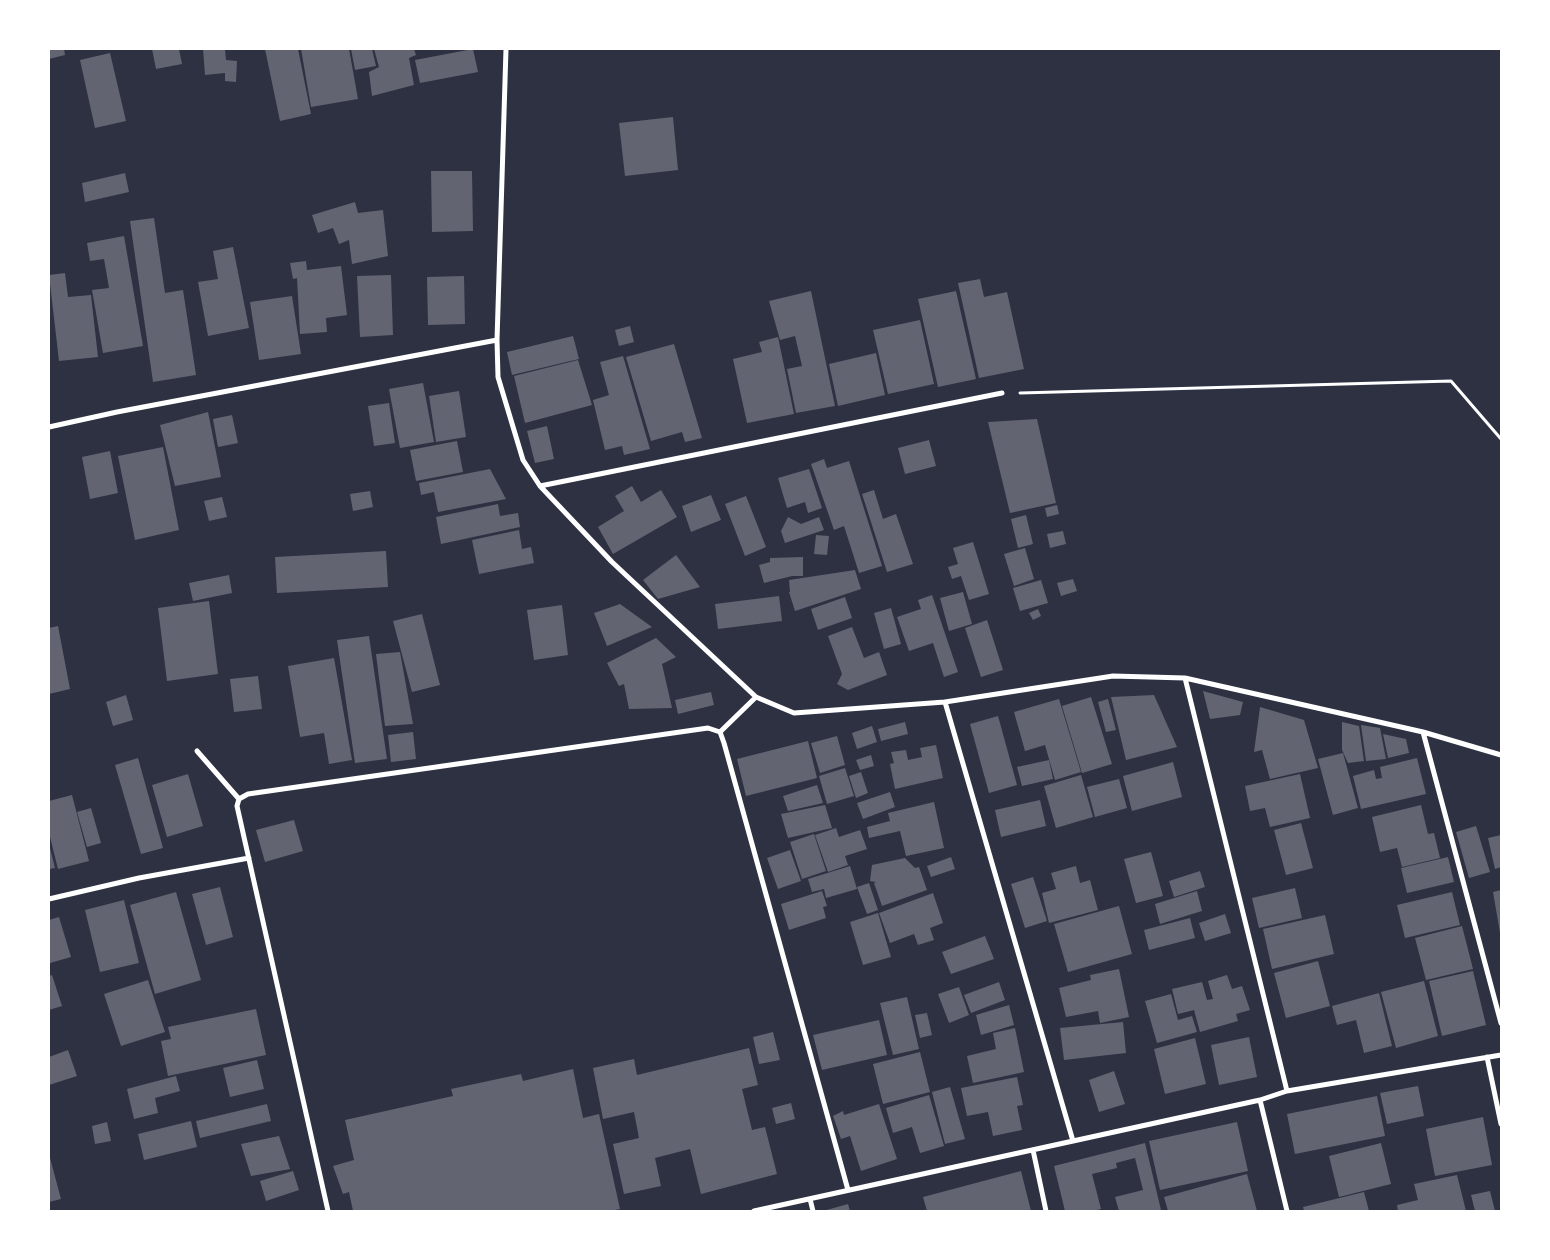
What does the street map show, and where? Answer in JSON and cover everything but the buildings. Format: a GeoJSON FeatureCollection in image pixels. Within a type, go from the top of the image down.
{"type":"FeatureCollection","features":[{"type":"Feature","properties":{"kind":"street"},"geometry":{"type":"LineString","coordinates":[[506,49],[497,340],[498,377],[523,460],[540,486],[612,562],[756,697],[794,713],[945,702],[1113,676],[1185,678],[1423,732],[1501,755]]}},
{"type":"Feature","properties":{"kind":"street"},"geometry":{"type":"LineString","coordinates":[[49,427],[116,412],[497,340]]}},
{"type":"Feature","properties":{"kind":"street"},"geometry":{"type":"LineString","coordinates":[[540,486],[1002,393]]}},
{"type":"Feature","properties":{"kind":"street"},"geometry":{"type":"LineString","coordinates":[[1185,678],[1287,1091]]}},
{"type":"Feature","properties":{"kind":"street"},"geometry":{"type":"LineString","coordinates":[[720,732],[756,697]]}},
{"type":"Feature","properties":{"kind":"street"},"geometry":{"type":"LineString","coordinates":[[945,702],[1073,1141]]}},
{"type":"Feature","properties":{"kind":"street"},"geometry":{"type":"LineString","coordinates":[[239,798],[248,794],[708,728],[720,732]]}},
{"type":"Feature","properties":{"kind":"street"},"geometry":{"type":"LineString","coordinates":[[720,732],[848,1190]]}},
{"type":"Feature","properties":{"kind":"street"},"geometry":{"type":"LineString","coordinates":[[1423,732],[1501,1023]]}},
{"type":"Feature","properties":{"kind":"street"},"geometry":{"type":"LineString","coordinates":[[197,751],[239,798]]}},
{"type":"Feature","properties":{"kind":"street"},"geometry":{"type":"LineString","coordinates":[[239,798],[237,806],[328,1211]]}},
{"type":"Feature","properties":{"kind":"street"},"geometry":{"type":"LineString","coordinates":[[49,899],[139,878],[249,858]]}},
{"type":"Feature","properties":{"kind":"street"},"geometry":{"type":"LineString","coordinates":[[754,1211],[1260,1100],[1287,1091],[1501,1055]]}},
{"type":"Feature","properties":{"kind":"street"},"geometry":{"type":"LineString","coordinates":[[1486,1057],[1501,1124]]}},
{"type":"Feature","properties":{"kind":"street"},"geometry":{"type":"LineString","coordinates":[[1260,1100],[1288,1211]]}},
{"type":"Feature","properties":{"kind":"street"},"geometry":{"type":"LineString","coordinates":[[1033,1150],[1046,1211]]}},
{"type":"Feature","properties":{"kind":"street"},"geometry":{"type":"LineString","coordinates":[[810,1199],[813,1211]]}},
{"type":"Feature","properties":{"kind":"path"},"geometry":{"type":"LineString","coordinates":[[1002,393],[1451,381],[1501,439]]}}]}
